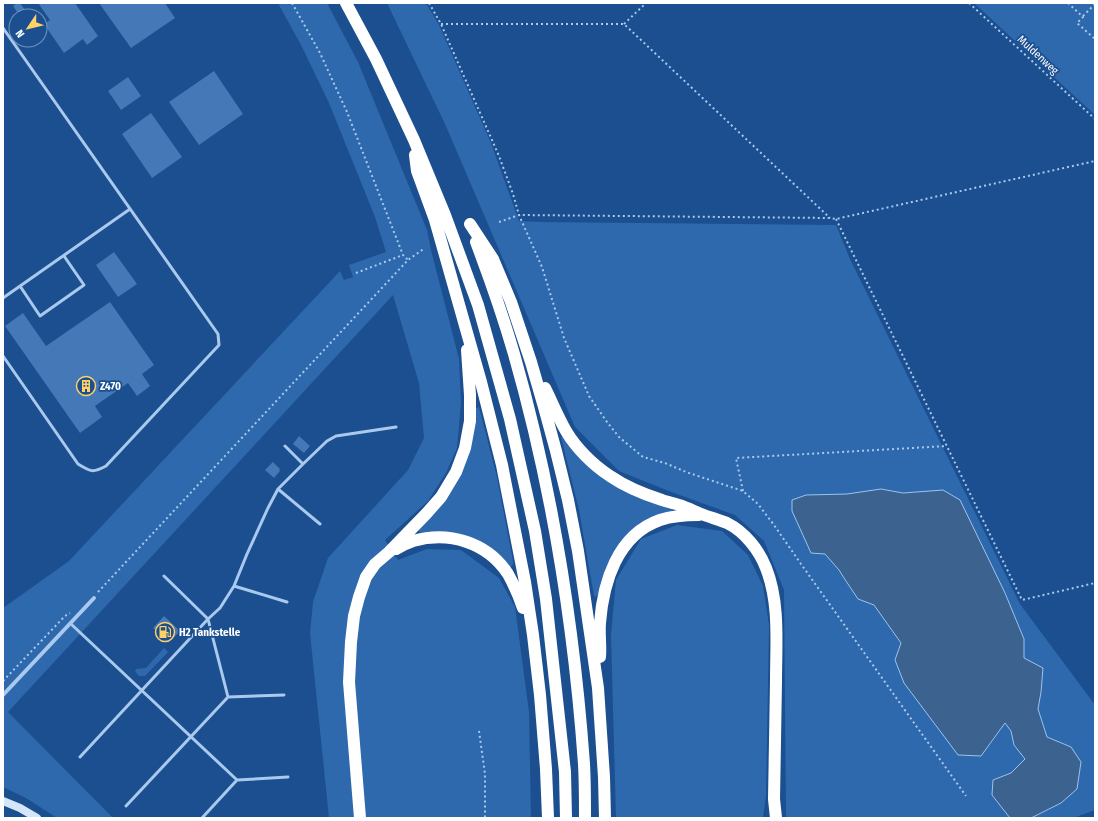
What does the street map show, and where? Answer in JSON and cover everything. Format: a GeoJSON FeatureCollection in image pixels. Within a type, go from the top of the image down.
{"type":"FeatureCollection","features":[{"type":"Feature","properties":{"kind":"highway"},"geometry":{"type":"LineString","coordinates":[[346,3],[376,59],[414,140],[445,215],[478,305],[512,426],[535,531],[546,599],[565,772],[566,818]]}},
{"type":"Feature","properties":{"kind":"highway"},"geometry":{"type":"LineString","coordinates":[[414,140],[417,171],[435,220],[481,382],[502,466],[525,582],[540,695],[548,818]]}},
{"type":"Feature","properties":{"kind":"highway"},"geometry":{"type":"LineString","coordinates":[[585,818],[584,765],[573,647],[547,488],[514,353],[470,224],[493,259],[511,302],[531,362],[556,450],[568,500],[578,551],[598,688],[604,777],[605,818]]}},
{"type":"Feature","properties":{"kind":"highway"},"geometry":{"type":"LineString","coordinates":[[359,816],[350,682],[351,642],[354,616],[366,577],[375,564],[389,552],[441,497],[456,472],[465,448],[470,421],[470,394],[465,325]]}},
{"type":"Feature","properties":{"kind":"highway"},"geometry":{"type":"LineString","coordinates":[[531,362],[567,433],[581,451],[594,464],[608,475],[635,490],[728,524],[740,532],[752,544],[764,563],[774,596],[776,631],[774,799],[776,818]]}},
{"type":"Feature","properties":{"kind":"highway"},"geometry":{"type":"LineString","coordinates":[[598,688],[602,608],[607,582],[617,558],[632,537],[659,520],[671,517],[704,514]]}},
{"type":"Feature","properties":{"kind":"highway"},"geometry":{"type":"LineString","coordinates":[[389,552],[411,542],[435,537],[465,541],[484,551],[494,558],[508,575],[518,593],[533,635]]}},
{"type":"Feature","properties":{"kind":"highway"},"geometry":{"type":"LineString","coordinates":[[770,818],[774,799]]}},
{"type":"Feature","properties":{"kind":"street"},"geometry":{"type":"LineString","coordinates":[[3,695],[94,598]]}},
{"type":"Feature","properties":{"kind":"street"},"geometry":{"type":"LineString","coordinates":[[3,801],[20,808],[37,818]]}},
{"type":"Feature","properties":{"kind":"lane"},"geometry":{"type":"LineString","coordinates":[[3,28],[218,334],[219,345],[106,466],[96,471],[88,470],[78,464],[3,356]]}},
{"type":"Feature","properties":{"kind":"lane"},"geometry":{"type":"LineString","coordinates":[[3,298],[130,209]]}},
{"type":"Feature","properties":{"kind":"lane"},"geometry":{"type":"LineString","coordinates":[[20,286],[40,316],[84,285],[64,256]]}},
{"type":"Feature","properties":{"kind":"lane"},"geometry":{"type":"LineString","coordinates":[[80,757],[208,619],[220,608],[234,586],[253,541],[278,489],[327,441],[336,436],[396,427]]}},
{"type":"Feature","properties":{"kind":"lane"},"geometry":{"type":"LineString","coordinates":[[285,446],[303,464]]}},
{"type":"Feature","properties":{"kind":"lane"},"geometry":{"type":"LineString","coordinates":[[278,489],[320,524]]}},
{"type":"Feature","properties":{"kind":"lane"},"geometry":{"type":"LineString","coordinates":[[164,576],[208,619],[228,697]]}},
{"type":"Feature","properties":{"kind":"lane"},"geometry":{"type":"LineString","coordinates":[[234,586],[287,602]]}},
{"type":"Feature","properties":{"kind":"lane"},"geometry":{"type":"LineString","coordinates":[[71,624],[237,780]]}},
{"type":"Feature","properties":{"kind":"lane"},"geometry":{"type":"LineString","coordinates":[[126,806],[228,697],[284,695]]}},
{"type":"Feature","properties":{"kind":"lane"},"geometry":{"type":"LineString","coordinates":[[202,818],[237,780],[288,777]]}},
{"type":"Feature","properties":{"kind":"path"},"geometry":{"type":"LineString","coordinates":[[292,3],[320,53],[347,112],[403,255],[408,260]]}},
{"type":"Feature","properties":{"kind":"path"},"geometry":{"type":"LineString","coordinates":[[429,3],[441,24],[499,156],[519,215],[542,267],[564,338],[589,396],[619,437],[643,457],[665,463],[686,472],[743,491],[758,504],[966,796]]}},
{"type":"Feature","properties":{"kind":"path"},"geometry":{"type":"LineString","coordinates":[[624,24],[646,3]]}},
{"type":"Feature","properties":{"kind":"path","name":"Muldenweg"},"geometry":{"type":"LineString","coordinates":[[969,3],[1095,119]]}},
{"type":"Feature","properties":{"kind":"path"},"geometry":{"type":"LineString","coordinates":[[1068,3],[1083,16]]}},
{"type":"Feature","properties":{"kind":"path"},"geometry":{"type":"LineString","coordinates":[[1095,4],[1077,23],[1095,39]]}},
{"type":"Feature","properties":{"kind":"path"},"geometry":{"type":"LineString","coordinates":[[441,24],[624,24],[830,218]]}},
{"type":"Feature","properties":{"kind":"path"},"geometry":{"type":"LineString","coordinates":[[500,222],[519,215],[836,219],[1095,161]]}},
{"type":"Feature","properties":{"kind":"path"},"geometry":{"type":"LineString","coordinates":[[836,219],[1022,600],[1095,583]]}},
{"type":"Feature","properties":{"kind":"path"},"geometry":{"type":"LineString","coordinates":[[94,598],[408,260],[425,248]]}},
{"type":"Feature","properties":{"kind":"path"},"geometry":{"type":"LineString","coordinates":[[356,273],[403,255]]}},
{"type":"Feature","properties":{"kind":"path"},"geometry":{"type":"LineString","coordinates":[[743,491],[736,458],[947,446]]}},
{"type":"Feature","properties":{"kind":"path"},"geometry":{"type":"LineString","coordinates":[[3,681],[65,616],[70,613],[74,613],[78,616]]}},
{"type":"Feature","properties":{"kind":"path"},"geometry":{"type":"LineString","coordinates":[[479,731],[485,774],[485,818]]}},
{"type":"Feature","properties":{"kind":"shaded area"},"geometry":{"type":"Polygon","coordinates":[[[278,3],[327,3],[358,62],[427,230],[459,359],[461,403],[457,448],[446,473],[428,501],[385,540],[398,560],[427,549],[461,550],[499,578],[515,607],[529,712],[531,818],[329,818],[310,633],[313,602],[328,558],[408,470],[424,438],[419,383],[393,295],[8,712],[113,818],[57,818],[26,798],[3,787],[3,608],[69,561],[340,271],[344,280],[353,277],[349,265],[386,252],[375,217],[329,103],[302,47],[278,3]]]}},
{"type":"Feature","properties":{"kind":"shaded area"},"geometry":{"type":"Polygon","coordinates":[[[387,3],[426,3],[439,25],[491,143],[519,221],[836,225],[850,259],[1020,604],[1095,705],[1095,810],[1073,818],[1031,818],[1061,803],[1071,747],[1047,737],[1038,709],[1041,692],[1024,658],[1024,639],[1005,593],[913,492],[903,493],[881,489],[847,494],[825,554],[839,570],[858,598],[874,605],[901,643],[895,660],[989,746],[1005,723],[1011,731],[1014,745],[1025,759],[1011,773],[993,780],[992,795],[1010,818],[786,818],[784,590],[764,541],[735,515],[619,471],[575,427],[445,124],[387,3]]]}},
{"type":"Feature","properties":{"kind":"shaded area"},"geometry":{"type":"Polygon","coordinates":[[[974,3],[1095,3],[1095,115],[974,3]]]}},
{"type":"Feature","properties":{"kind":"shaded area"},"geometry":{"type":"Polygon","coordinates":[[[479,407],[497,477],[513,561],[511,567],[509,567],[500,558],[421,534],[418,530],[438,509],[476,408],[479,407]]]}},
{"type":"Feature","properties":{"kind":"shaded area"},"geometry":{"type":"Polygon","coordinates":[[[563,436],[579,455],[673,508],[672,511],[642,524],[596,597],[594,596],[579,510],[561,437],[563,436]]]}},
{"type":"Feature","properties":{"kind":"shaded area"},"geometry":{"type":"Polygon","coordinates":[[[881,489],[903,493],[943,490],[960,500],[1005,593],[1024,639],[1024,658],[1043,668],[1038,709],[1047,737],[1071,747],[1081,762],[1077,789],[1061,803],[1031,818],[1010,818],[992,795],[993,780],[1011,773],[1025,759],[1014,745],[1011,731],[1005,723],[981,756],[958,755],[904,683],[895,660],[901,643],[874,605],[858,599],[839,570],[825,554],[811,553],[792,511],[792,500],[806,495],[847,494],[881,489]]]}},
{"type":"Feature","properties":{"kind":"shaded area"},"geometry":{"type":"Polygon","coordinates":[[[677,525],[722,531],[748,555],[763,586],[769,625],[766,795],[763,818],[616,818],[611,635],[616,580],[641,539],[677,525]]]}},
{"type":"Feature","properties":{"kind":"shaded area"},"geometry":{"type":"Polygon","coordinates":[[[164,648],[168,652],[145,676],[139,676],[135,671],[136,669],[146,668],[164,648]]]}},
{"type":"Feature","properties":{"kind":"building"},"geometry":{"type":"Polygon","coordinates":[[[20,3],[23,8],[14,8],[13,6],[20,3]]]}},
{"type":"Feature","properties":{"kind":"building"},"geometry":{"type":"Polygon","coordinates":[[[38,3],[75,3],[98,36],[87,45],[83,39],[64,53],[48,30],[48,21],[50,20],[48,17],[48,8],[42,8],[38,3]]]}},
{"type":"Feature","properties":{"kind":"building"},"geometry":{"type":"Polygon","coordinates":[[[99,3],[165,3],[175,18],[131,48],[99,3]]]}},
{"type":"Feature","properties":{"kind":"building"},"geometry":{"type":"Polygon","coordinates":[[[214,71],[243,114],[199,145],[169,102],[214,71]]]}},
{"type":"Feature","properties":{"kind":"building"},"geometry":{"type":"Polygon","coordinates":[[[128,77],[141,96],[121,110],[108,91],[128,77]]]}},
{"type":"Feature","properties":{"kind":"building"},"geometry":{"type":"Polygon","coordinates":[[[151,113],[182,157],[152,178],[122,134],[151,113]]]}},
{"type":"Feature","properties":{"kind":"building"},"geometry":{"type":"Polygon","coordinates":[[[114,252],[137,284],[118,297],[96,265],[114,252]]]}},
{"type":"Feature","properties":{"kind":"building","name":"Z470"},"geometry":{"type":"Polygon","coordinates":[[[110,302],[154,365],[142,374],[150,386],[137,396],[128,383],[95,406],[102,417],[80,433],[5,326],[23,313],[46,346],[110,302]]]}},
{"type":"Feature","properties":{"kind":"building"},"geometry":{"type":"Polygon","coordinates":[[[299,436],[310,446],[304,453],[293,444],[299,436]]]}},
{"type":"Feature","properties":{"kind":"building"},"geometry":{"type":"Polygon","coordinates":[[[273,462],[280,469],[274,478],[265,470],[273,462]]]}},
{"type":"Feature","properties":{"kind":"building"},"geometry":{"type":"Polygon","coordinates":[[[164,616],[180,631],[169,642],[153,628],[164,616]]]}},
{"type":"Feature","properties":{"kind":"place","name":"Z470"},"geometry":{"type":"Point","coordinates":[86,386]}},
{"type":"Feature","properties":{"kind":"place","name":"H2 Tankstelle"},"geometry":{"type":"Point","coordinates":[165,632]}}]}
